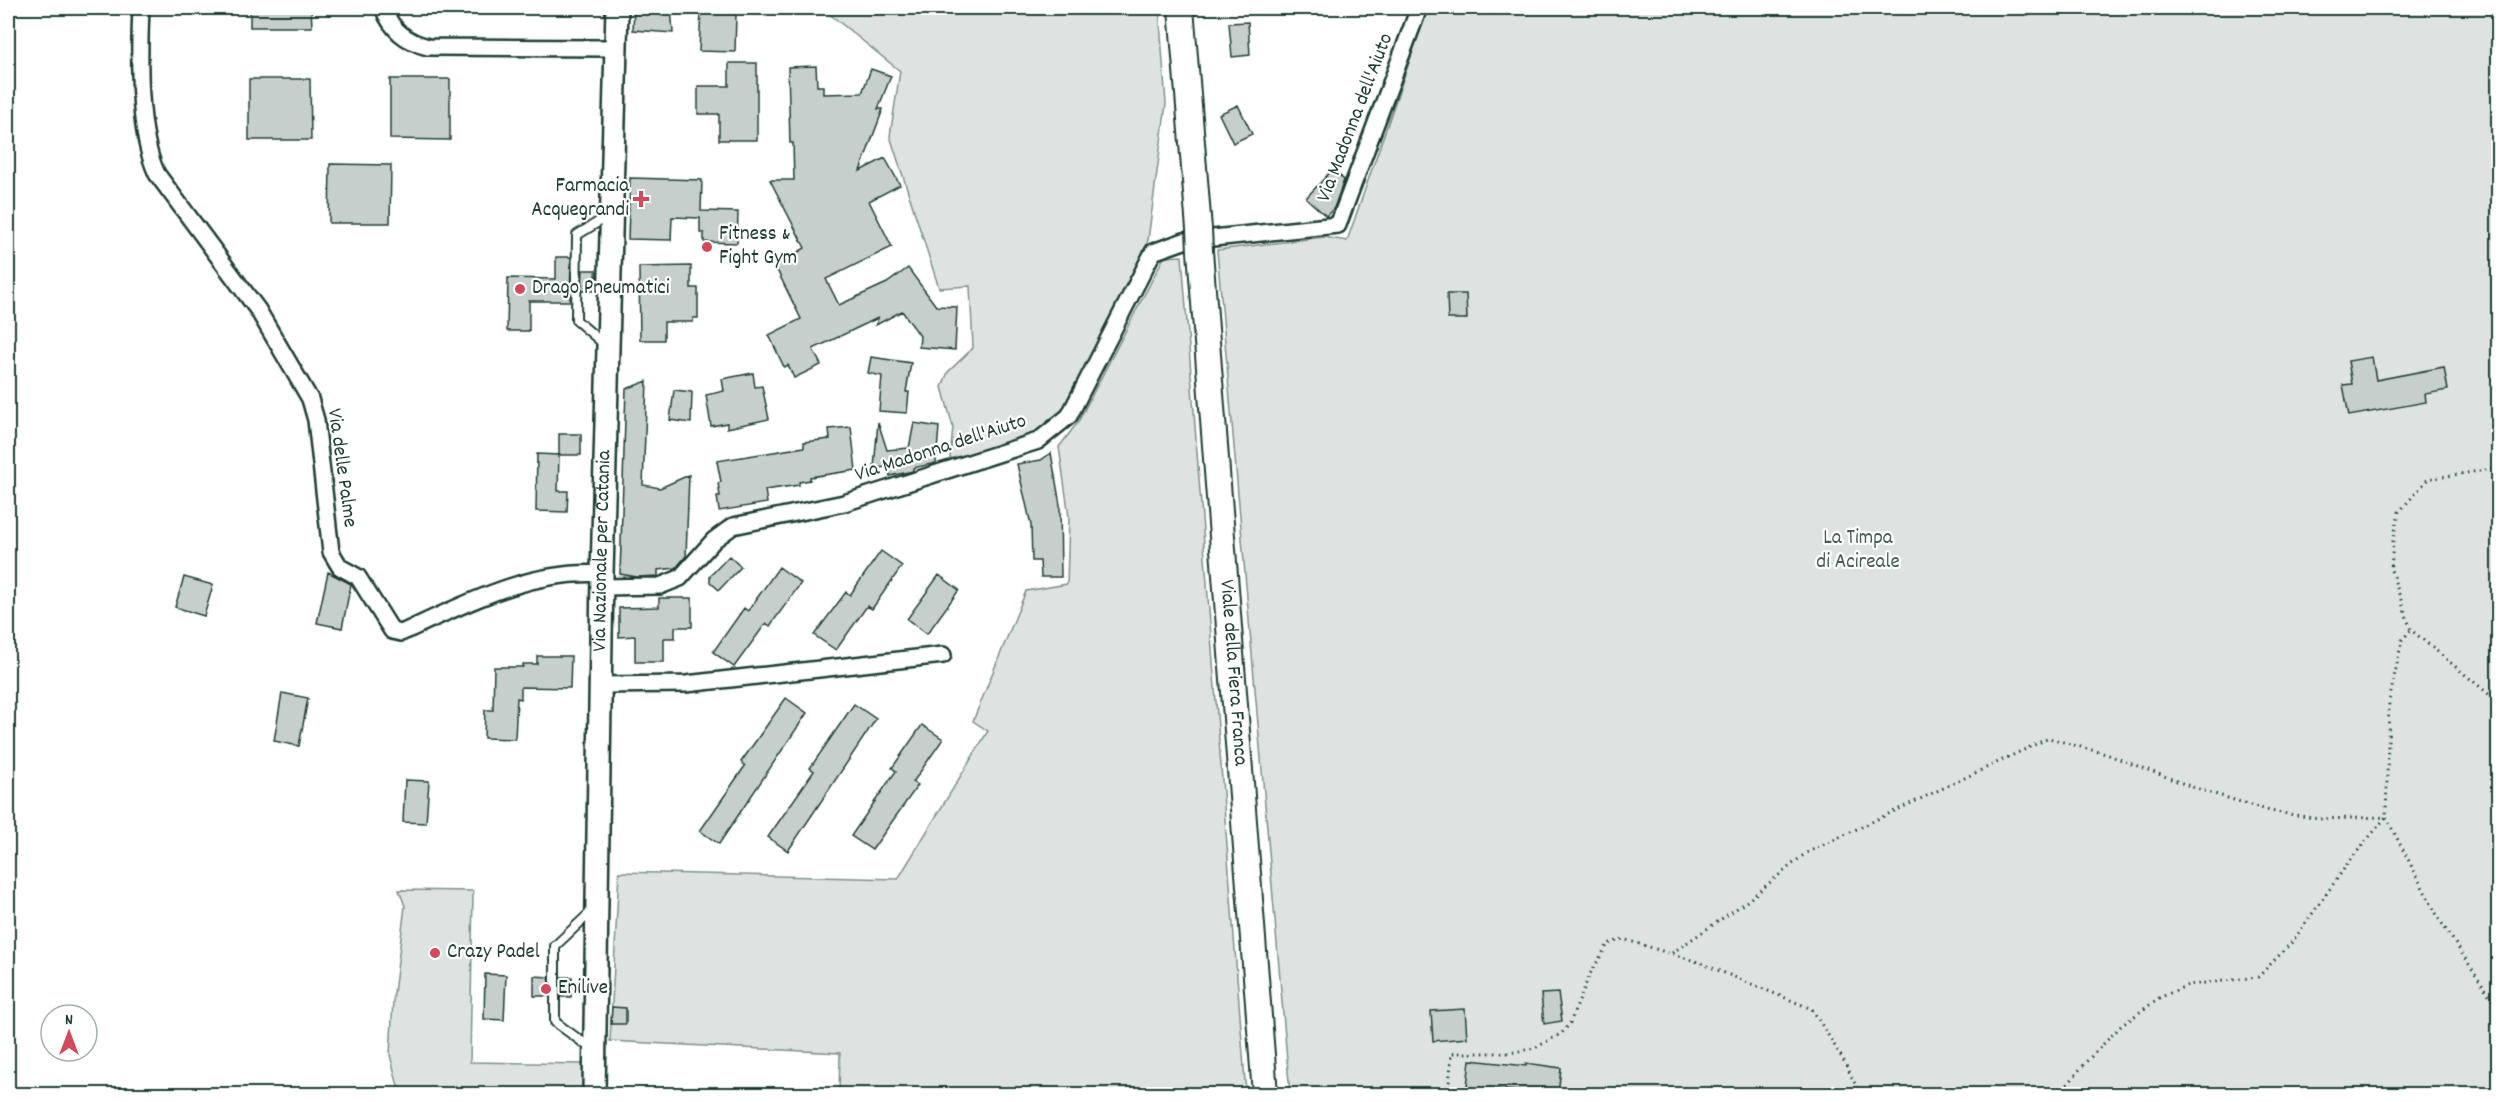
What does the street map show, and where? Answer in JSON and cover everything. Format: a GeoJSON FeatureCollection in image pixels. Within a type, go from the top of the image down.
{"type":"FeatureCollection","features":[{"type":"Feature","properties":{"kind":"main road","name":"Via Nazionale per Catania"},"geometry":{"type":"LineString","coordinates":[[594,1095],[602,580],[617,8]]}},
{"type":"Feature","properties":{"kind":"main road","name":"Viale della Fiera Franca"},"geometry":{"type":"LineString","coordinates":[[1181,8],[1265,1095]]}},
{"type":"Feature","properties":{"kind":"street","name":"Via delle Palme"},"geometry":{"type":"LineString","coordinates":[[141,8],[140,50],[149,157],[164,183],[258,310],[310,399],[316,420],[331,552],[340,567],[358,577],[392,631],[401,633],[488,593],[541,579],[585,573],[602,580]]}},
{"type":"Feature","properties":{"kind":"street"},"geometry":{"type":"LineString","coordinates":[[383,8],[389,22],[398,33],[412,43],[428,47],[616,48]]}},
{"type":"Feature","properties":{"kind":"street","name":"Via Madonna dell'Aiuto"},"geometry":{"type":"LineString","coordinates":[[602,580],[660,586],[680,578],[714,540],[733,526],[844,503],[1038,441],[1069,416],[1153,252],[1184,241],[1338,225],[1419,8]]}},
{"type":"Feature","properties":{"kind":"street"},"geometry":{"type":"LineString","coordinates":[[600,685],[686,684],[943,655]]}},
{"type":"Feature","properties":{"kind":"lane"},"geometry":{"type":"LineString","coordinates":[[608,348],[576,320],[577,235],[612,214]]}},
{"type":"Feature","properties":{"kind":"lane"},"geometry":{"type":"LineString","coordinates":[[594,1050],[555,1022],[555,946],[597,907]]}},
{"type":"Feature","properties":{"kind":"path"},"geometry":{"type":"LineString","coordinates":[[2499,468],[2428,479],[2399,512],[2393,541],[2391,570],[2411,630],[2496,700],[2499,705]]}},
{"type":"Feature","properties":{"kind":"path"},"geometry":{"type":"LineString","coordinates":[[2411,630],[2402,640],[2389,702],[2386,817],[2439,919],[2499,1008]]}},
{"type":"Feature","properties":{"kind":"path"},"geometry":{"type":"LineString","coordinates":[[1672,953],[1746,902],[1806,853],[2049,738],[2106,754],[2195,788],[2270,811],[2319,819],[2386,817]]}},
{"type":"Feature","properties":{"kind":"path"},"geometry":{"type":"LineString","coordinates":[[2060,1095],[2085,1063],[2121,1026],[2159,998],[2188,985],[2258,977],[2293,941],[2350,859],[2386,817]]}},
{"type":"Feature","properties":{"kind":"path"},"geometry":{"type":"LineString","coordinates":[[1448,1095],[1452,1053],[1518,1051],[1535,1048],[1563,1033],[1570,1023],[1590,974],[1608,944],[1623,939],[1672,953],[1812,1009],[1844,1061],[1860,1095]]}},
{"type":"Feature","properties":{"kind":"green space"},"geometry":{"type":"Polygon","coordinates":[[[822,8],[1159,8],[1166,104],[1148,240],[1143,255],[1065,410],[1034,434],[950,459],[953,427],[942,387],[948,372],[973,348],[970,286],[939,288],[890,136],[900,71],[822,8]]]}},
{"type":"Feature","properties":{"kind":"green space","name":"La Timpa di Acireale"},"geometry":{"type":"Polygon","coordinates":[[[1428,8],[2498,8],[2498,1094],[1290,1094],[1217,250],[1324,237],[1347,241],[1428,8]]]}},
{"type":"Feature","properties":{"kind":"green space"},"geometry":{"type":"Polygon","coordinates":[[[1182,256],[1246,1094],[839,1094],[840,1053],[610,1041],[619,872],[898,879],[988,731],[973,721],[1026,591],[1067,584],[1069,517],[1059,447],[1078,422],[1164,257],[1182,256]]]}},
{"type":"Feature","properties":{"kind":"green space","name":"Crazy Padel"},"geometry":{"type":"Polygon","coordinates":[[[399,890],[473,891],[470,1062],[583,1064],[582,1094],[400,1094],[390,1055],[393,1001],[405,906],[399,890]]]}},
{"type":"Feature","properties":{"kind":"building"},"geometry":{"type":"Polygon","coordinates":[[[250,8],[311,8],[312,27],[250,27],[250,8]]]}},
{"type":"Feature","properties":{"kind":"building"},"geometry":{"type":"Polygon","coordinates":[[[634,8],[671,8],[673,33],[633,30],[634,8]]]}},
{"type":"Feature","properties":{"kind":"building"},"geometry":{"type":"Polygon","coordinates":[[[701,10],[736,14],[735,52],[699,51],[701,10]]]}},
{"type":"Feature","properties":{"kind":"building"},"geometry":{"type":"Polygon","coordinates":[[[1248,22],[1250,55],[1232,57],[1229,23],[1248,22]]]}},
{"type":"Feature","properties":{"kind":"building"},"geometry":{"type":"Polygon","coordinates":[[[729,63],[757,63],[757,140],[719,140],[719,114],[698,114],[698,86],[729,86],[729,63]]]}},
{"type":"Feature","properties":{"kind":"building"},"geometry":{"type":"Polygon","coordinates":[[[816,66],[817,86],[823,86],[823,94],[862,93],[871,69],[891,76],[878,109],[883,109],[860,171],[885,158],[900,185],[869,201],[892,247],[826,279],[839,305],[887,283],[908,268],[936,306],[957,307],[955,350],[919,347],[920,336],[902,311],[876,325],[878,318],[813,349],[821,365],[794,378],[788,365],[784,367],[769,335],[801,319],[775,266],[805,248],[770,180],[794,180],[793,143],[790,143],[788,67],[816,66]]]}},
{"type":"Feature","properties":{"kind":"building"},"geometry":{"type":"Polygon","coordinates":[[[249,79],[310,79],[311,140],[249,140],[249,79]]]}},
{"type":"Feature","properties":{"kind":"building"},"geometry":{"type":"Polygon","coordinates":[[[390,79],[450,79],[450,140],[390,139],[390,79]]]}},
{"type":"Feature","properties":{"kind":"building"},"geometry":{"type":"Polygon","coordinates":[[[1238,105],[1252,134],[1233,143],[1219,114],[1238,105]]]}},
{"type":"Feature","properties":{"kind":"building"},"geometry":{"type":"Polygon","coordinates":[[[330,164],[391,165],[390,223],[329,223],[330,164]]]}},
{"type":"Feature","properties":{"kind":"building"},"geometry":{"type":"Polygon","coordinates":[[[1333,169],[1344,180],[1334,208],[1326,216],[1306,198],[1333,169]]]}},
{"type":"Feature","properties":{"kind":"building"},"geometry":{"type":"Polygon","coordinates":[[[630,178],[702,180],[701,211],[738,212],[737,243],[704,242],[704,233],[700,233],[700,218],[672,217],[671,240],[628,239],[630,178]]]}},
{"type":"Feature","properties":{"kind":"building"},"geometry":{"type":"Polygon","coordinates":[[[556,257],[571,257],[570,301],[529,301],[529,331],[507,331],[508,278],[556,279],[556,257]]]}},
{"type":"Feature","properties":{"kind":"building"},"geometry":{"type":"Polygon","coordinates":[[[691,266],[691,288],[698,288],[698,318],[693,318],[693,322],[664,322],[664,340],[640,340],[639,267],[691,266]]]}},
{"type":"Feature","properties":{"kind":"building"},"geometry":{"type":"Polygon","coordinates":[[[583,270],[596,270],[596,291],[582,291],[583,270]]]}},
{"type":"Feature","properties":{"kind":"building"},"geometry":{"type":"Polygon","coordinates":[[[1447,294],[1466,294],[1467,319],[1448,319],[1447,294]]]}},
{"type":"Feature","properties":{"kind":"building"},"geometry":{"type":"Polygon","coordinates":[[[871,357],[911,363],[906,392],[909,392],[907,413],[879,411],[882,376],[868,373],[871,357]]]}},
{"type":"Feature","properties":{"kind":"building"},"geometry":{"type":"Polygon","coordinates":[[[2372,357],[2376,380],[2444,367],[2448,390],[2425,394],[2426,402],[2349,416],[2343,385],[2352,384],[2348,361],[2372,357]]]}},
{"type":"Feature","properties":{"kind":"building"},"geometry":{"type":"Polygon","coordinates":[[[753,373],[755,387],[762,386],[769,419],[727,428],[727,423],[711,426],[706,395],[724,391],[722,379],[753,373]]]}},
{"type":"Feature","properties":{"kind":"building"},"geometry":{"type":"Polygon","coordinates":[[[647,381],[643,485],[660,488],[689,475],[686,556],[676,568],[658,570],[658,576],[637,577],[620,574],[626,389],[647,381]]]}},
{"type":"Feature","properties":{"kind":"building"},"geometry":{"type":"Polygon","coordinates":[[[674,390],[692,392],[691,423],[670,420],[674,390]]]}},
{"type":"Feature","properties":{"kind":"building"},"geometry":{"type":"Polygon","coordinates":[[[878,422],[887,450],[909,448],[914,423],[939,427],[936,463],[890,476],[889,467],[874,468],[878,422]]]}},
{"type":"Feature","properties":{"kind":"building"},"geometry":{"type":"Polygon","coordinates":[[[851,427],[856,470],[810,477],[810,480],[799,482],[799,485],[765,490],[767,503],[719,511],[717,496],[720,496],[718,483],[721,482],[717,461],[804,447],[804,442],[830,439],[829,429],[851,427]]]}},
{"type":"Feature","properties":{"kind":"building"},"geometry":{"type":"Polygon","coordinates":[[[559,434],[581,434],[581,455],[559,455],[559,434]]]}},
{"type":"Feature","properties":{"kind":"building"},"geometry":{"type":"Polygon","coordinates":[[[1051,453],[1060,505],[1061,577],[1041,577],[1040,561],[1032,561],[1031,525],[1017,464],[1041,460],[1051,453]]]}},
{"type":"Feature","properties":{"kind":"building"},"geometry":{"type":"Polygon","coordinates":[[[537,454],[559,455],[558,491],[568,491],[567,512],[536,511],[537,454]]]}},
{"type":"Feature","properties":{"kind":"building"},"geometry":{"type":"Polygon","coordinates":[[[881,551],[902,566],[872,609],[867,606],[836,650],[814,635],[846,592],[850,595],[881,551]]]}},
{"type":"Feature","properties":{"kind":"building"},"geometry":{"type":"Polygon","coordinates":[[[729,556],[741,567],[719,590],[710,582],[710,576],[729,556]]]}},
{"type":"Feature","properties":{"kind":"building"},"geometry":{"type":"Polygon","coordinates":[[[779,567],[801,583],[770,626],[766,623],[734,667],[713,652],[744,608],[748,611],[779,567]]]}},
{"type":"Feature","properties":{"kind":"building"},"geometry":{"type":"Polygon","coordinates":[[[328,572],[351,584],[342,628],[317,623],[328,572]]]}},
{"type":"Feature","properties":{"kind":"building"},"geometry":{"type":"Polygon","coordinates":[[[939,575],[959,590],[927,634],[907,619],[939,575]]]}},
{"type":"Feature","properties":{"kind":"building"},"geometry":{"type":"Polygon","coordinates":[[[184,577],[213,585],[204,616],[175,607],[184,577]]]}},
{"type":"Feature","properties":{"kind":"building"},"geometry":{"type":"Polygon","coordinates":[[[659,598],[692,598],[692,627],[675,627],[675,638],[664,638],[664,662],[635,662],[635,636],[619,637],[619,608],[659,607],[659,598]]]}},
{"type":"Feature","properties":{"kind":"building"},"geometry":{"type":"Polygon","coordinates":[[[537,656],[571,656],[570,688],[521,687],[521,699],[517,698],[515,739],[484,738],[485,710],[493,710],[494,667],[523,667],[523,664],[537,664],[537,656]]]}},
{"type":"Feature","properties":{"kind":"building"},"geometry":{"type":"Polygon","coordinates":[[[282,693],[308,698],[299,746],[274,741],[282,693]]]}},
{"type":"Feature","properties":{"kind":"building"},"geometry":{"type":"Polygon","coordinates":[[[786,698],[807,713],[719,844],[700,831],[745,766],[741,762],[786,698]]]}},
{"type":"Feature","properties":{"kind":"building"},"geometry":{"type":"Polygon","coordinates":[[[854,704],[876,719],[788,851],[768,837],[814,771],[810,768],[854,704]]]}},
{"type":"Feature","properties":{"kind":"building"},"geometry":{"type":"Polygon","coordinates":[[[922,725],[943,739],[913,782],[918,785],[872,850],[851,836],[896,771],[892,768],[922,725]]]}},
{"type":"Feature","properties":{"kind":"building"},"geometry":{"type":"Polygon","coordinates":[[[405,780],[429,781],[426,823],[403,822],[405,780]]]}},
{"type":"Feature","properties":{"kind":"building"},"geometry":{"type":"Polygon","coordinates":[[[485,974],[506,975],[504,1020],[484,1019],[485,974]]]}},
{"type":"Feature","properties":{"kind":"building"},"geometry":{"type":"Polygon","coordinates":[[[534,976],[549,977],[549,996],[534,996],[534,976]]]}},
{"type":"Feature","properties":{"kind":"building"},"geometry":{"type":"Polygon","coordinates":[[[561,977],[572,977],[571,997],[561,997],[561,977]]]}},
{"type":"Feature","properties":{"kind":"building"},"geometry":{"type":"Polygon","coordinates":[[[1558,993],[1562,1021],[1544,1024],[1541,994],[1558,993]]]}},
{"type":"Feature","properties":{"kind":"building"},"geometry":{"type":"Polygon","coordinates":[[[612,1007],[626,1008],[626,1024],[611,1024],[612,1007]]]}},
{"type":"Feature","properties":{"kind":"building"},"geometry":{"type":"Polygon","coordinates":[[[1465,1009],[1467,1038],[1433,1041],[1431,1011],[1465,1009]]]}},
{"type":"Feature","properties":{"kind":"building"},"geometry":{"type":"Polygon","coordinates":[[[1470,1060],[1526,1066],[1526,1063],[1561,1068],[1558,1095],[1496,1089],[1495,1095],[1466,1095],[1470,1060]]]}},
{"type":"Feature","properties":{"kind":"place","name":"Farmacia Acquegrandi"},"geometry":{"type":"Point","coordinates":[641,199]}},
{"type":"Feature","properties":{"kind":"place","name":"Fitness & Fight Gym"},"geometry":{"type":"Point","coordinates":[707,247]}},
{"type":"Feature","properties":{"kind":"place","name":"Drago Pneumatici"},"geometry":{"type":"Point","coordinates":[520,289]}},
{"type":"Feature","properties":{"kind":"place","name":"Crazy Padel"},"geometry":{"type":"Point","coordinates":[435,953]}},
{"type":"Feature","properties":{"kind":"place","name":"Enilive"},"geometry":{"type":"Point","coordinates":[546,989]}}]}
